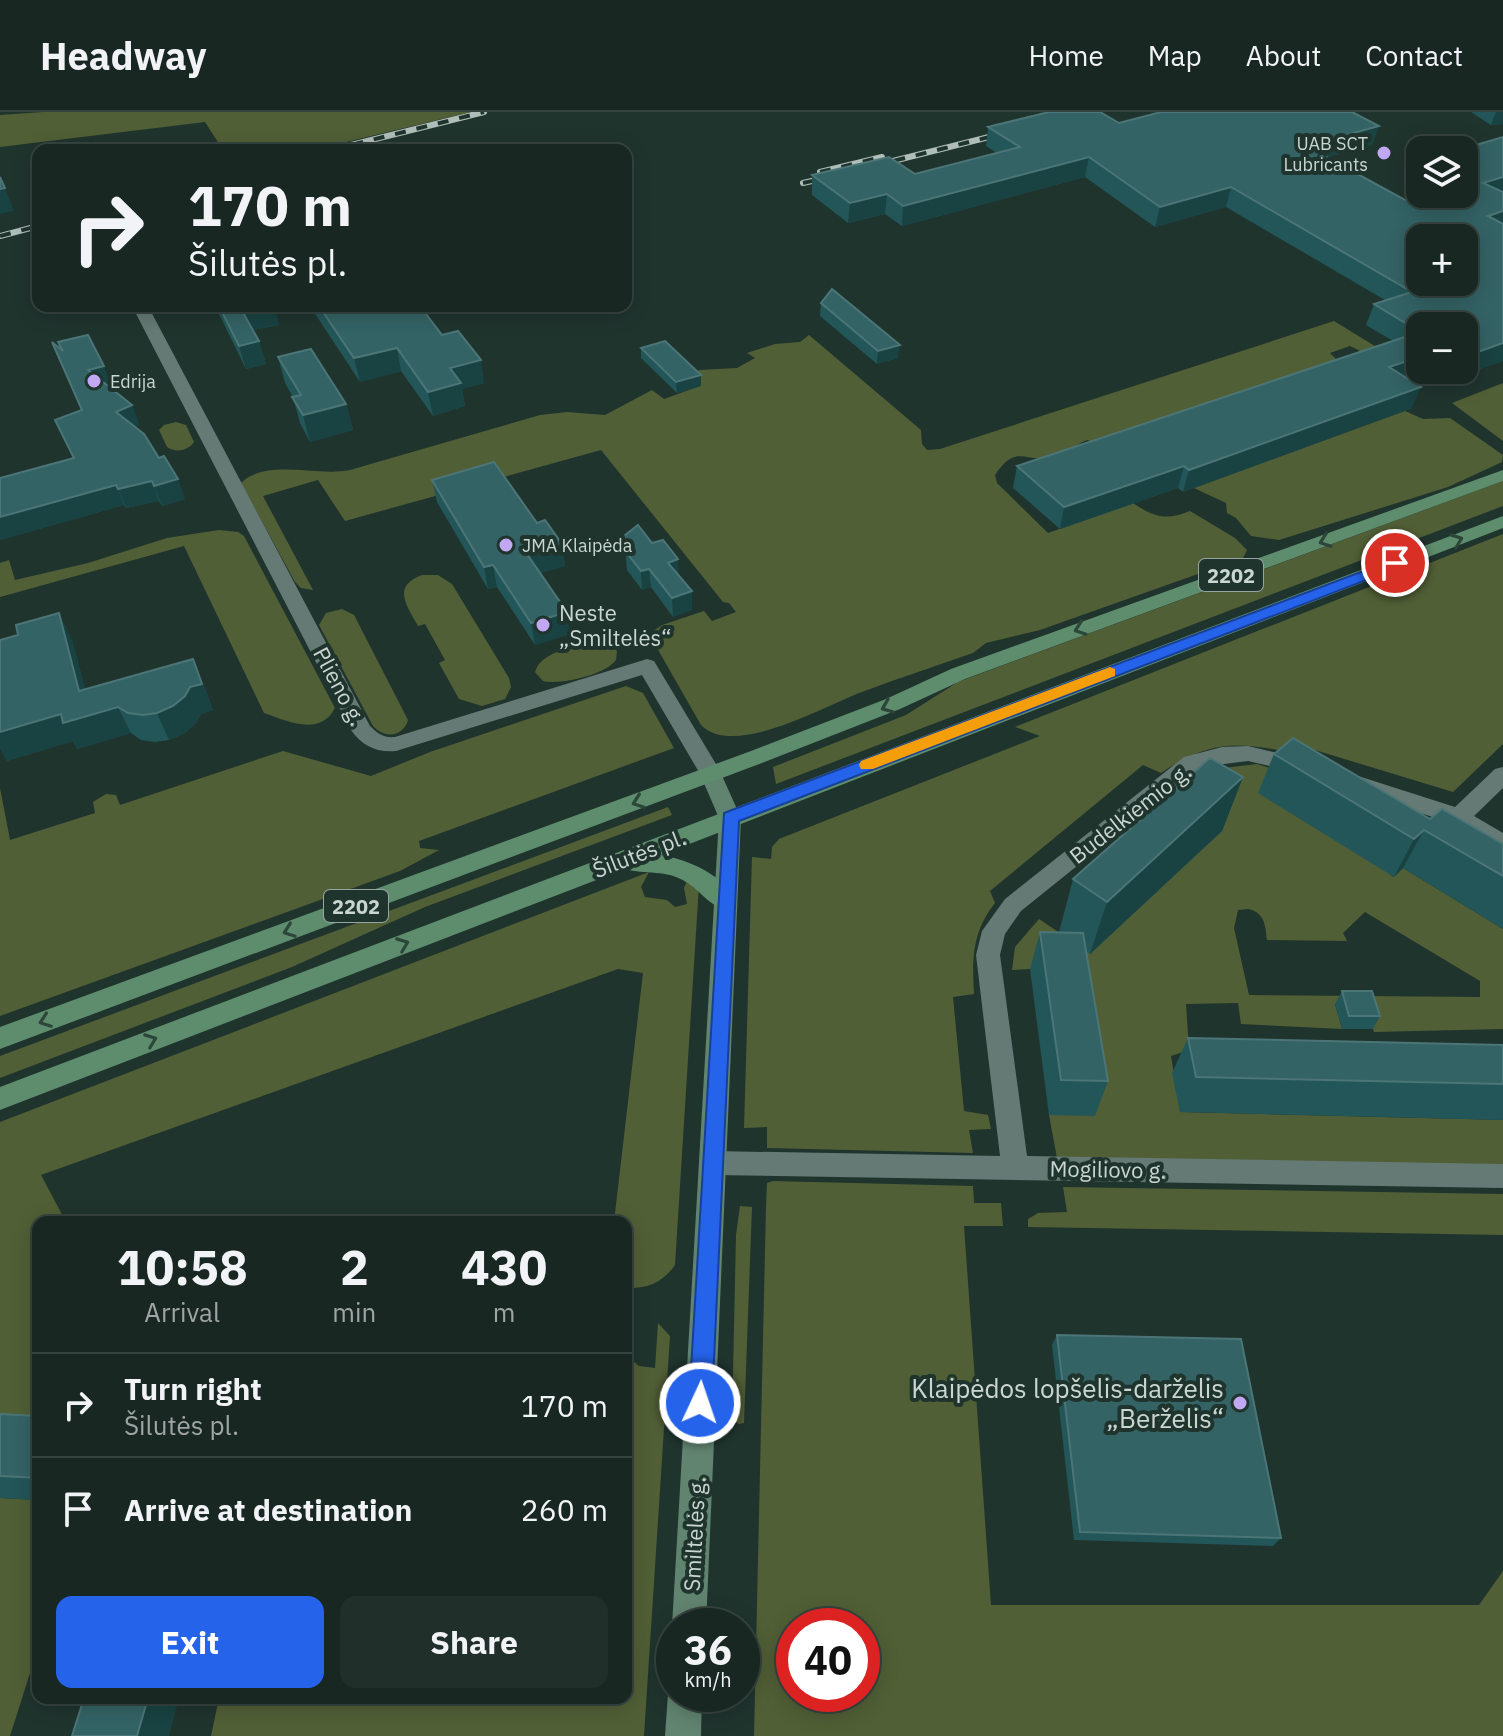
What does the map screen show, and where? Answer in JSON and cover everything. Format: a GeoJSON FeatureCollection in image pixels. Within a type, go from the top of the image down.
{"type":"FeatureCollection","features":[{"type":"Feature","properties":{"kind":"main road","name":"2202"},"geometry":{"type":"LineString","coordinates":[[0,1038],[711,774],[893,704],[958,674],[1503,475]]}},
{"type":"Feature","properties":{"kind":"main road","name":"Šilutės pl."},"geometry":{"type":"LineString","coordinates":[[0,1099],[1503,522]]}},
{"type":"Feature","properties":{"kind":"main road"},"geometry":{"type":"LineString","coordinates":[[614,863],[660,861],[685,868],[699,876],[725,901]]}},
{"type":"Feature","properties":{"kind":"street","name":"Plieno g."},"geometry":{"type":"LineString","coordinates":[[143,312],[362,730],[370,739],[386,746],[396,744],[647,666],[711,774]]}},
{"type":"Feature","properties":{"kind":"street","name":"Budelkiemio g."},"geometry":{"type":"LineString","coordinates":[[1015,1168],[988,955],[994,931],[1013,905],[1192,762],[1222,752],[1253,753],[1287,761],[1459,817],[1503,844]]}},
{"type":"Feature","properties":{"kind":"street","name":"Smiltelės g."},"geometry":{"type":"LineString","coordinates":[[690,1608],[730,818],[711,774]]}},
{"type":"Feature","properties":{"kind":"street"},"geometry":{"type":"LineString","coordinates":[[1459,817],[1503,775]]}},
{"type":"Feature","properties":{"kind":"street","name":"Mogiliovo g."},"geometry":{"type":"LineString","coordinates":[[713,1163],[1503,1176]]}},
{"type":"Feature","properties":{"kind":"street"},"geometry":{"type":"LineString","coordinates":[[683,1736],[684,1712]]}},
{"type":"Feature","properties":{"kind":"green space"},"geometry":{"type":"Polygon","coordinates":[[[43,112],[471,112],[338,144],[219,144],[205,122],[0,147],[0,115],[43,112]]]}},
{"type":"Feature","properties":{"kind":"green space"},"geometry":{"type":"Polygon","coordinates":[[[1334,321],[1378,348],[1366,354],[1350,346],[1330,353],[1336,359],[1330,364],[1093,442],[1087,440],[1051,457],[1015,457],[995,475],[997,483],[1048,533],[1133,503],[1160,516],[1190,511],[1235,538],[1247,550],[1243,558],[1040,630],[986,643],[973,653],[757,733],[735,736],[716,734],[701,725],[649,634],[662,625],[704,611],[712,621],[736,612],[729,603],[723,602],[601,450],[345,521],[318,480],[263,496],[313,590],[301,588],[295,582],[241,483],[264,471],[350,470],[540,415],[567,412],[605,415],[652,390],[664,399],[700,386],[693,378],[699,370],[737,368],[755,358],[747,353],[775,344],[800,342],[809,335],[921,430],[922,444],[927,450],[940,449],[1334,321]]]}},
{"type":"Feature","properties":{"kind":"green space"},"geometry":{"type":"Polygon","coordinates":[[[1503,383],[1503,441],[1452,403],[1503,383]]]}},
{"type":"Feature","properties":{"kind":"green space"},"geometry":{"type":"Polygon","coordinates":[[[1405,411],[1423,419],[1450,418],[1503,455],[1502,462],[1448,487],[1279,540],[1251,536],[1236,518],[1227,513],[1226,503],[1194,488],[1405,411]]]}},
{"type":"Feature","properties":{"kind":"green space"},"geometry":{"type":"Polygon","coordinates":[[[176,422],[186,425],[194,442],[181,450],[167,447],[159,430],[176,422]]]}},
{"type":"Feature","properties":{"kind":"green space"},"geometry":{"type":"Polygon","coordinates":[[[1503,481],[1503,506],[776,784],[773,767],[906,715],[958,682],[1503,481]]]}},
{"type":"Feature","properties":{"kind":"green space"},"geometry":{"type":"Polygon","coordinates":[[[219,530],[238,532],[244,536],[335,708],[321,722],[302,724],[264,713],[184,546],[0,597],[0,563],[9,560],[15,580],[88,563],[167,538],[219,530]]]}},
{"type":"Feature","properties":{"kind":"green space"},"geometry":{"type":"Polygon","coordinates":[[[1503,534],[1503,744],[1453,792],[1305,747],[1299,754],[1259,747],[1212,748],[1161,773],[1143,765],[990,891],[995,903],[987,914],[975,946],[974,994],[953,997],[964,1111],[988,1115],[991,1129],[969,1130],[973,1153],[767,1148],[767,1127],[744,1128],[752,857],[771,859],[772,847],[779,839],[1040,736],[1015,727],[1503,534]]]}},
{"type":"Feature","properties":{"kind":"green space"},"geometry":{"type":"Polygon","coordinates":[[[422,575],[438,575],[452,584],[509,678],[511,687],[505,699],[482,706],[459,699],[439,663],[445,660],[425,624],[418,626],[406,604],[404,590],[413,579],[422,575]]]}},
{"type":"Feature","properties":{"kind":"green space"},"geometry":{"type":"Polygon","coordinates":[[[342,609],[354,615],[408,720],[398,733],[383,733],[373,726],[319,625],[326,613],[342,609]]]}},
{"type":"Feature","properties":{"kind":"green space"},"geometry":{"type":"Polygon","coordinates":[[[596,642],[609,644],[617,651],[616,660],[602,670],[560,682],[543,681],[535,672],[538,665],[551,655],[596,642]]]}},
{"type":"Feature","properties":{"kind":"green space"},"geometry":{"type":"Polygon","coordinates":[[[626,686],[643,693],[674,748],[419,841],[420,848],[439,850],[400,871],[0,1016],[0,788],[10,840],[95,813],[93,802],[106,794],[116,795],[120,805],[283,751],[371,776],[430,752],[626,686]]]}},
{"type":"Feature","properties":{"kind":"green space"},"geometry":{"type":"Polygon","coordinates":[[[1257,764],[1279,771],[1393,877],[1403,868],[1503,929],[1503,1029],[1374,1032],[1364,1004],[1335,1004],[1342,1029],[1241,1024],[1238,1003],[1186,1004],[1189,1050],[1171,1056],[1180,1112],[1503,1120],[1503,1165],[1057,1158],[1049,1115],[1095,1115],[1030,969],[1012,970],[1015,947],[1039,919],[1091,954],[1216,769],[1257,764]],[[1249,909],[1238,910],[1234,928],[1249,995],[1480,997],[1480,981],[1365,912],[1343,933],[1347,941],[1267,940],[1263,920],[1249,909]]]}},
{"type":"Feature","properties":{"kind":"green space"},"geometry":{"type":"Polygon","coordinates":[[[668,807],[672,815],[425,907],[292,967],[0,1078],[0,1056],[668,807]]]}},
{"type":"Feature","properties":{"kind":"green space"},"geometry":{"type":"Polygon","coordinates":[[[649,872],[641,887],[645,897],[667,900],[675,907],[687,904],[684,888],[688,878],[699,885],[675,1265],[665,1276],[648,1286],[632,1288],[632,1216],[615,1216],[643,973],[618,969],[41,1175],[63,1216],[32,1216],[32,1440],[0,1438],[0,1122],[649,872]]]}},
{"type":"Feature","properties":{"kind":"green space"},"geometry":{"type":"Polygon","coordinates":[[[767,1183],[973,1186],[974,1203],[1001,1203],[1003,1226],[964,1226],[991,1605],[1479,1605],[1503,1571],[1503,1736],[754,1736],[755,1712],[760,1712],[760,1608],[757,1608],[767,1183]]]}},
{"type":"Feature","properties":{"kind":"green space"},"geometry":{"type":"Polygon","coordinates":[[[1063,1187],[1503,1194],[1503,1235],[1028,1227],[1028,1219],[1038,1213],[1067,1212],[1063,1187]]]}},
{"type":"Feature","properties":{"kind":"green space"},"geometry":{"type":"Polygon","coordinates":[[[740,1206],[752,1207],[744,1423],[739,1424],[732,1420],[736,1235],[740,1206]]]}},
{"type":"Feature","properties":{"kind":"green space"},"geometry":{"type":"Polygon","coordinates":[[[658,1323],[670,1336],[644,1736],[211,1736],[218,1704],[632,1704],[632,1360],[639,1366],[655,1368],[658,1323]]]}},
{"type":"Feature","properties":{"kind":"green space"},"geometry":{"type":"Polygon","coordinates":[[[0,1498],[32,1500],[32,1667],[10,1736],[0,1736],[0,1498]]]}},
{"type":"Feature","properties":{"kind":"building"},"geometry":{"type":"Polygon","coordinates":[[[1049,112],[1100,112],[1119,123],[1161,112],[1352,112],[1379,126],[1306,146],[1406,200],[1406,208],[1478,208],[1478,144],[1503,137],[1503,177],[1483,183],[1503,192],[1503,211],[1488,216],[1503,224],[1503,343],[1478,352],[1478,312],[1406,312],[1406,323],[1374,304],[1406,294],[1478,296],[1478,224],[1406,224],[1406,289],[1231,187],[1160,207],[1089,157],[903,206],[887,194],[850,203],[812,175],[889,157],[915,174],[1020,147],[988,127],[1049,112]]]}},
{"type":"Feature","properties":{"kind":"building"},"geometry":{"type":"Polygon","coordinates":[[[832,289],[900,345],[878,351],[821,303],[832,289]]]}},
{"type":"Feature","properties":{"kind":"building"},"geometry":{"type":"Polygon","coordinates":[[[222,312],[243,312],[259,341],[239,346],[222,312]]]}},
{"type":"Feature","properties":{"kind":"building"},"geometry":{"type":"Polygon","coordinates":[[[323,312],[425,312],[442,335],[458,331],[481,360],[450,368],[461,383],[428,392],[397,348],[354,358],[323,312]]]}},
{"type":"Feature","properties":{"kind":"building"},"geometry":{"type":"Polygon","coordinates":[[[88,335],[104,366],[88,370],[132,405],[116,412],[144,434],[159,458],[164,456],[178,479],[154,486],[152,481],[118,489],[116,485],[0,517],[0,478],[74,458],[55,420],[82,410],[52,342],[63,351],[58,342],[88,335]]]}},
{"type":"Feature","properties":{"kind":"building"},"geometry":{"type":"Polygon","coordinates":[[[1406,337],[1406,362],[1389,367],[1406,378],[1406,384],[1421,387],[1189,470],[1184,466],[1064,507],[1017,466],[1406,337]]]}},
{"type":"Feature","properties":{"kind":"building"},"geometry":{"type":"Polygon","coordinates":[[[665,341],[701,375],[676,382],[641,348],[665,341]]]}},
{"type":"Feature","properties":{"kind":"building"},"geometry":{"type":"Polygon","coordinates":[[[311,349],[346,404],[303,415],[292,397],[301,395],[278,357],[311,349]]]}},
{"type":"Feature","properties":{"kind":"building"},"geometry":{"type":"Polygon","coordinates":[[[494,462],[537,523],[545,520],[562,544],[527,554],[567,612],[531,623],[493,565],[484,567],[432,480],[494,462]]]}},
{"type":"Feature","properties":{"kind":"building"},"geometry":{"type":"Polygon","coordinates":[[[638,525],[652,543],[663,540],[678,559],[668,563],[692,591],[672,598],[649,569],[641,571],[626,552],[634,549],[624,536],[638,525]]]}},
{"type":"Feature","properties":{"kind":"building"},"geometry":{"type":"Polygon","coordinates":[[[59,613],[79,691],[193,659],[202,684],[190,687],[173,706],[157,713],[128,713],[118,707],[63,723],[61,714],[0,732],[0,640],[18,635],[16,625],[59,613]]]}},
{"type":"Feature","properties":{"kind":"building"},"geometry":{"type":"Polygon","coordinates":[[[1293,738],[1430,819],[1442,809],[1503,844],[1503,876],[1424,830],[1414,839],[1274,754],[1293,738]]]}},
{"type":"Feature","properties":{"kind":"building"},"geometry":{"type":"Polygon","coordinates":[[[1210,758],[1243,777],[1107,902],[1073,879],[1210,758]]]}},
{"type":"Feature","properties":{"kind":"building"},"geometry":{"type":"Polygon","coordinates":[[[1040,932],[1083,933],[1108,1081],[1061,1080],[1040,932]]]}},
{"type":"Feature","properties":{"kind":"building"},"geometry":{"type":"Polygon","coordinates":[[[1342,991],[1372,991],[1380,1016],[1349,1016],[1342,991]]]}},
{"type":"Feature","properties":{"kind":"building"},"geometry":{"type":"Polygon","coordinates":[[[1188,1038],[1503,1045],[1503,1084],[1196,1077],[1188,1038]]]}},
{"type":"Feature","properties":{"kind":"building"},"geometry":{"type":"Polygon","coordinates":[[[1057,1335],[1241,1339],[1281,1538],[1080,1532],[1057,1335]]]}},
{"type":"Feature","properties":{"kind":"building"},"geometry":{"type":"Polygon","coordinates":[[[0,1414],[32,1416],[32,1478],[0,1476],[0,1414]]]}},
{"type":"Feature","properties":{"kind":"building"},"geometry":{"type":"Polygon","coordinates":[[[82,1704],[146,1704],[137,1736],[72,1736],[82,1704]]]}},
{"type":"Feature","properties":{"kind":"railway"},"geometry":{"type":"LineString","coordinates":[[355,144],[484,112]]}},
{"type":"Feature","properties":{"kind":"railway"},"geometry":{"type":"LineString","coordinates":[[873,166],[1009,132]]}},
{"type":"Feature","properties":{"kind":"railway"},"geometry":{"type":"LineString","coordinates":[[820,172],[882,157]]}},
{"type":"Feature","properties":{"kind":"railway"},"geometry":{"type":"LineString","coordinates":[[803,183],[834,176]]}},
{"type":"Feature","properties":{"kind":"railway"},"geometry":{"type":"LineString","coordinates":[[0,236],[32,228]]}},
{"type":"Feature","properties":{"kind":"slow traffic"},"geometry":{"type":"LineString","coordinates":[[867,765],[1110,672]]}},
{"type":"Feature","properties":{"kind":"place","name":"UAB SCT Lubricants"},"geometry":{"type":"Point","coordinates":[1384,153]}},
{"type":"Feature","properties":{"kind":"place","name":"Edrija"},"geometry":{"type":"Point","coordinates":[94,381]}},
{"type":"Feature","properties":{"kind":"place","name":"JMA Klaipėda"},"geometry":{"type":"Point","coordinates":[506,545]}},
{"type":"Feature","properties":{"kind":"place","name":"Neste „Smiltelės“"},"geometry":{"type":"Point","coordinates":[543,625]}},
{"type":"Feature","properties":{"kind":"place","name":"Klaipėdos lopšelis-darželis „Berželis“"},"geometry":{"type":"Point","coordinates":[1240,1403]}},
{"type":"Feature","properties":{"kind":"route"},"geometry":{"type":"LineString","coordinates":[[700,1403],[730,818],[1395,563]]}}]}
